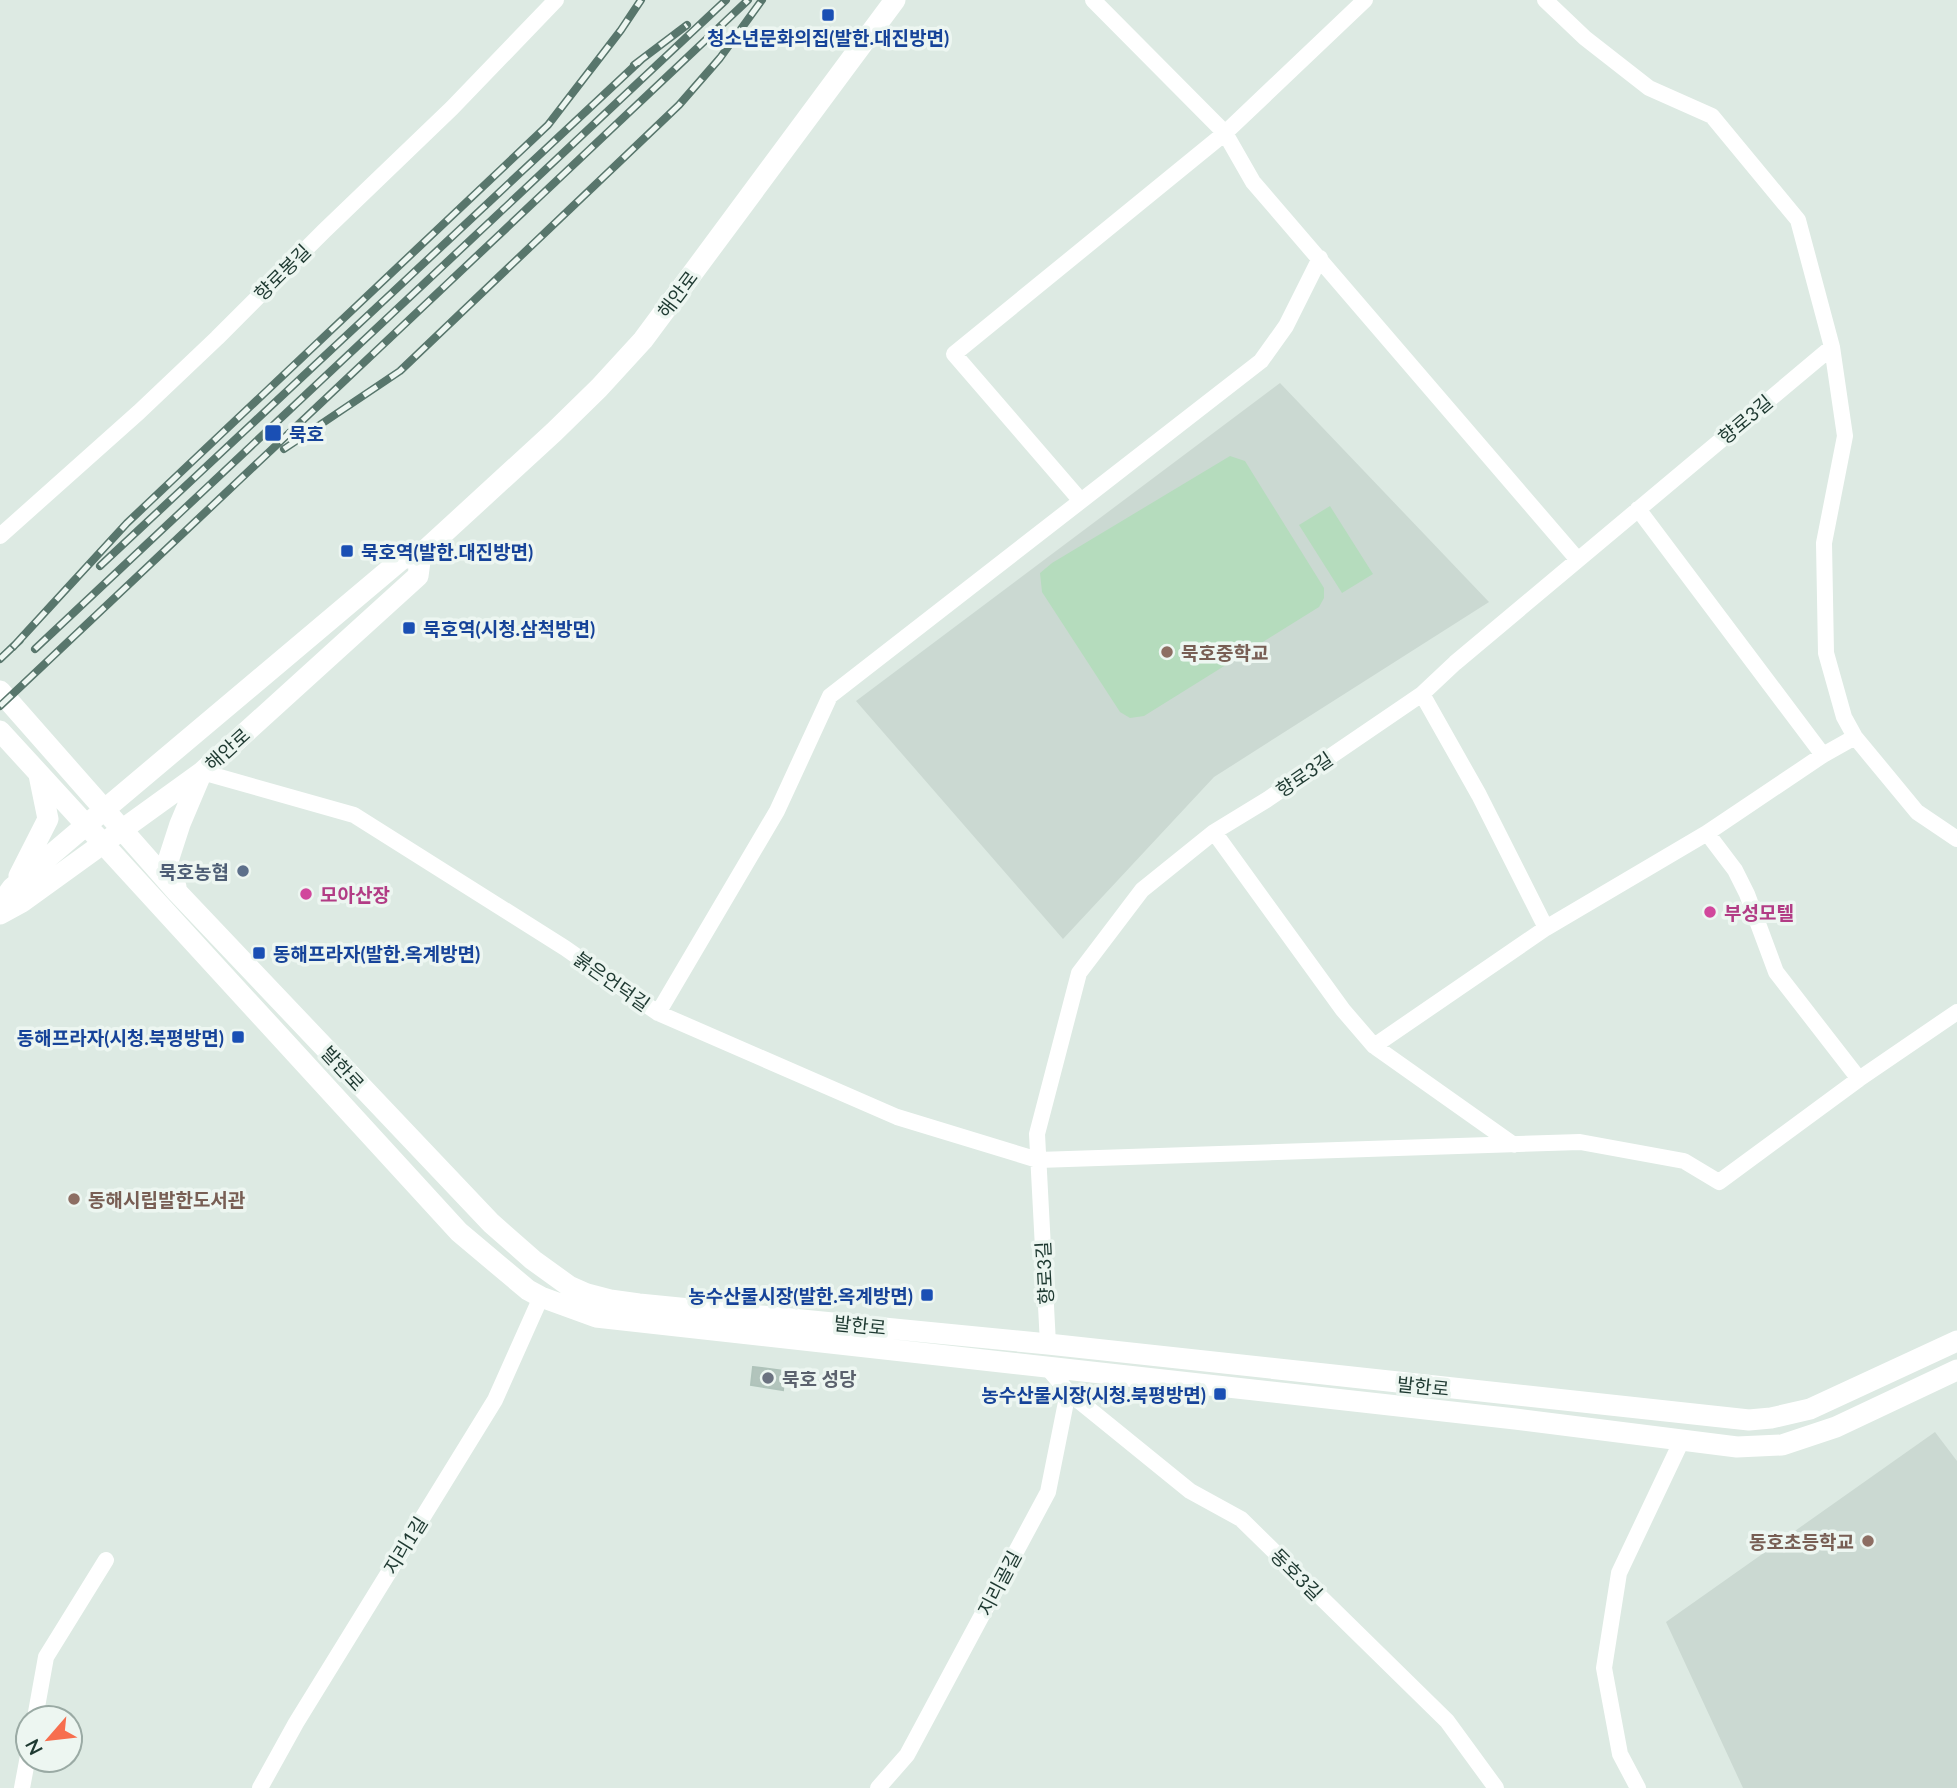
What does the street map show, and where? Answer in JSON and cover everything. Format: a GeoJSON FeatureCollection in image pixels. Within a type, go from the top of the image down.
{"type":"FeatureCollection","features":[{"type":"Feature","properties":{"kind":"street","name":"향로봉길"},"geometry":{"type":"LineString","coordinates":[[0,536],[129,422],[217,338],[452,108],[556,0]]}},
{"type":"Feature","properties":{"kind":"street","name":"해안로"},"geometry":{"type":"LineString","coordinates":[[6,896],[85,826],[402,559],[422,554],[599,388],[643,340],[895,0]]}},
{"type":"Feature","properties":{"kind":"street"},"geometry":{"type":"LineString","coordinates":[[1093,0],[1225,134],[1253,182],[1578,560]]}},
{"type":"Feature","properties":{"kind":"street"},"geometry":{"type":"LineString","coordinates":[[1081,501],[954,354],[1225,134],[1365,0]]}},
{"type":"Feature","properties":{"kind":"street"},"geometry":{"type":"LineString","coordinates":[[1545,0],[1585,38],[1649,88],[1712,116],[1798,220],[1832,347],[1846,436],[1824,543],[1826,653],[1844,717],[1855,737],[1917,812],[1957,839]]}},
{"type":"Feature","properties":{"kind":"street"},"geometry":{"type":"LineString","coordinates":[[658,1013],[777,811],[830,696],[1261,361],[1286,326],[1320,258]]}},
{"type":"Feature","properties":{"kind":"street","name":"향로3길"},"geometry":{"type":"LineString","coordinates":[[1048,1344],[1037,1134],[1079,973],[1142,890],[1214,832],[1268,799],[1422,694],[1455,663],[1832,347]]}},
{"type":"Feature","properties":{"kind":"street"},"geometry":{"type":"LineString","coordinates":[[1638,509],[1823,755]]}},
{"type":"Feature","properties":{"kind":"street","name":"해안로"},"geometry":{"type":"LineString","coordinates":[[0,914],[22,902],[202,772],[418,576],[422,554]]}},
{"type":"Feature","properties":{"kind":"street","name":"발한로"},"geometry":{"type":"LineString","coordinates":[[0,691],[177,892],[491,1223],[553,1275],[587,1294],[610,1300],[1048,1344],[1749,1420],[1800,1412],[1957,1341]]}},
{"type":"Feature","properties":{"kind":"street"},"geometry":{"type":"LineString","coordinates":[[1422,694],[1468,773],[1546,928]]}},
{"type":"Feature","properties":{"kind":"street","name":"발한로"},"geometry":{"type":"LineString","coordinates":[[0,731],[459,1233],[528,1290],[596,1317],[1737,1447],[1782,1445],[1836,1427],[1957,1370]]}},
{"type":"Feature","properties":{"kind":"street"},"geometry":{"type":"LineString","coordinates":[[1374,1046],[1546,928],[1707,833],[1823,755],[1855,737]]}},
{"type":"Feature","properties":{"kind":"street"},"geometry":{"type":"LineString","coordinates":[[177,892],[168,860],[202,772]]}},
{"type":"Feature","properties":{"kind":"street","name":"붉은언덕길"},"geometry":{"type":"LineString","coordinates":[[202,772],[354,815],[565,948],[658,1013],[897,1117],[1038,1160],[1580,1142],[1684,1161],[1719,1182],[1859,1079]]}},
{"type":"Feature","properties":{"kind":"street"},"geometry":{"type":"LineString","coordinates":[[6,896],[48,819],[38,774]]}},
{"type":"Feature","properties":{"kind":"street"},"geometry":{"type":"LineString","coordinates":[[1214,832],[1343,1010],[1374,1046],[1514,1144]]}},
{"type":"Feature","properties":{"kind":"street"},"geometry":{"type":"LineString","coordinates":[[1707,833],[1735,870],[1747,894],[1776,972],[1859,1079],[1957,1012]]}},
{"type":"Feature","properties":{"kind":"street"},"geometry":{"type":"LineString","coordinates":[[541,1297],[553,1275]]}},
{"type":"Feature","properties":{"kind":"street","name":"지리1길"},"geometry":{"type":"LineString","coordinates":[[260,1788],[296,1723],[495,1400],[541,1297]]}},
{"type":"Feature","properties":{"kind":"street"},"geometry":{"type":"LineString","coordinates":[[1048,1344],[1047,1367],[1068,1392]]}},
{"type":"Feature","properties":{"kind":"street","name":"지리골길"},"geometry":{"type":"LineString","coordinates":[[878,1788],[907,1755],[1048,1492],[1068,1392]]}},
{"type":"Feature","properties":{"kind":"street","name":"동호3길"},"geometry":{"type":"LineString","coordinates":[[1068,1392],[1190,1491],[1241,1518],[1447,1721],[1496,1788]]}},
{"type":"Feature","properties":{"kind":"street"},"geometry":{"type":"LineString","coordinates":[[1638,1788],[1620,1754],[1604,1668],[1619,1573],[1693,1415]]}},
{"type":"Feature","properties":{"kind":"street"},"geometry":{"type":"LineString","coordinates":[[38,1704],[46,1657],[106,1560]]}},
{"type":"Feature","properties":{"kind":"shaded area","name":"묵호중학교"},"geometry":{"type":"Polygon","coordinates":[[[1280,383],[1489,602],[1214,777],[1063,939],[856,701],[1280,383]]]}},
{"type":"Feature","properties":{"kind":"shaded area","name":"동호초등학교"},"geometry":{"type":"Polygon","coordinates":[[[1935,1432],[1957,1461],[1957,1788],[1743,1788],[1666,1622],[1935,1432]]]}},
{"type":"Feature","properties":{"kind":"green space"},"geometry":{"type":"Polygon","coordinates":[[[1230,456],[1245,461],[1324,588],[1324,598],[1319,607],[1144,716],[1130,718],[1120,712],[1042,592],[1040,573],[1052,563],[1230,456]]]}},
{"type":"Feature","properties":{"kind":"green space"},"geometry":{"type":"Polygon","coordinates":[[[1330,506],[1373,574],[1342,593],[1299,525],[1330,506]]]}},
{"type":"Feature","properties":{"kind":"building","name":"묵호 성당"},"geometry":{"type":"Polygon","coordinates":[[[753,1367],[785,1371],[783,1390],[751,1385],[753,1367]]]}},
{"type":"Feature","properties":{"kind":"railway"},"geometry":{"type":"LineString","coordinates":[[13,647],[127,523],[548,125],[641,0]]}},
{"type":"Feature","properties":{"kind":"railway"},"geometry":{"type":"LineString","coordinates":[[35,649],[726,0]]}},
{"type":"Feature","properties":{"kind":"railway"},"geometry":{"type":"LineString","coordinates":[[0,706],[748,0]]}},
{"type":"Feature","properties":{"kind":"railway"},"geometry":{"type":"LineString","coordinates":[[284,449],[400,371],[679,105],[720,58],[762,0]]}},
{"type":"Feature","properties":{"kind":"railway"},"geometry":{"type":"LineString","coordinates":[[634,65],[687,25]]}},
{"type":"Feature","properties":{"kind":"railway"},"geometry":{"type":"LineString","coordinates":[[100,566],[642,59]]}},
{"type":"Feature","properties":{"kind":"railway"},"geometry":{"type":"LineString","coordinates":[[0,659],[20,640]]}},
{"type":"Feature","properties":{"kind":"place","name":"청소년문화의집(발한.대진방면)"},"geometry":{"type":"Point","coordinates":[828,15]}},
{"type":"Feature","properties":{"kind":"place","name":"묵호"},"geometry":{"type":"Point","coordinates":[273,433]}},
{"type":"Feature","properties":{"kind":"place","name":"묵호역(발한.대진방면)"},"geometry":{"type":"Point","coordinates":[347,551]}},
{"type":"Feature","properties":{"kind":"place","name":"묵호역(시청.삼척방면)"},"geometry":{"type":"Point","coordinates":[409,628]}},
{"type":"Feature","properties":{"kind":"place","name":"묵호중학교"},"geometry":{"type":"Point","coordinates":[1167,652]}},
{"type":"Feature","properties":{"kind":"place","name":"묵호농협"},"geometry":{"type":"Point","coordinates":[243,871]}},
{"type":"Feature","properties":{"kind":"place","name":"모아산장"},"geometry":{"type":"Point","coordinates":[306,894]}},
{"type":"Feature","properties":{"kind":"place","name":"부성모텔"},"geometry":{"type":"Point","coordinates":[1710,912]}},
{"type":"Feature","properties":{"kind":"place","name":"동해프라자(발한.옥계방면)"},"geometry":{"type":"Point","coordinates":[259,953]}},
{"type":"Feature","properties":{"kind":"place","name":"동해프라자(시청.북평방면)"},"geometry":{"type":"Point","coordinates":[238,1037]}},
{"type":"Feature","properties":{"kind":"place","name":"동해시립발한도서관"},"geometry":{"type":"Point","coordinates":[74,1199]}},
{"type":"Feature","properties":{"kind":"place","name":"농수산물시장(발한.옥계방면)"},"geometry":{"type":"Point","coordinates":[927,1295]}},
{"type":"Feature","properties":{"kind":"place","name":"묵호 성당"},"geometry":{"type":"Point","coordinates":[768,1378]}},
{"type":"Feature","properties":{"kind":"place","name":"농수산물시장(시청.북평방면)"},"geometry":{"type":"Point","coordinates":[1220,1394]}},
{"type":"Feature","properties":{"kind":"place","name":"동호초등학교"},"geometry":{"type":"Point","coordinates":[1868,1541]}}]}
